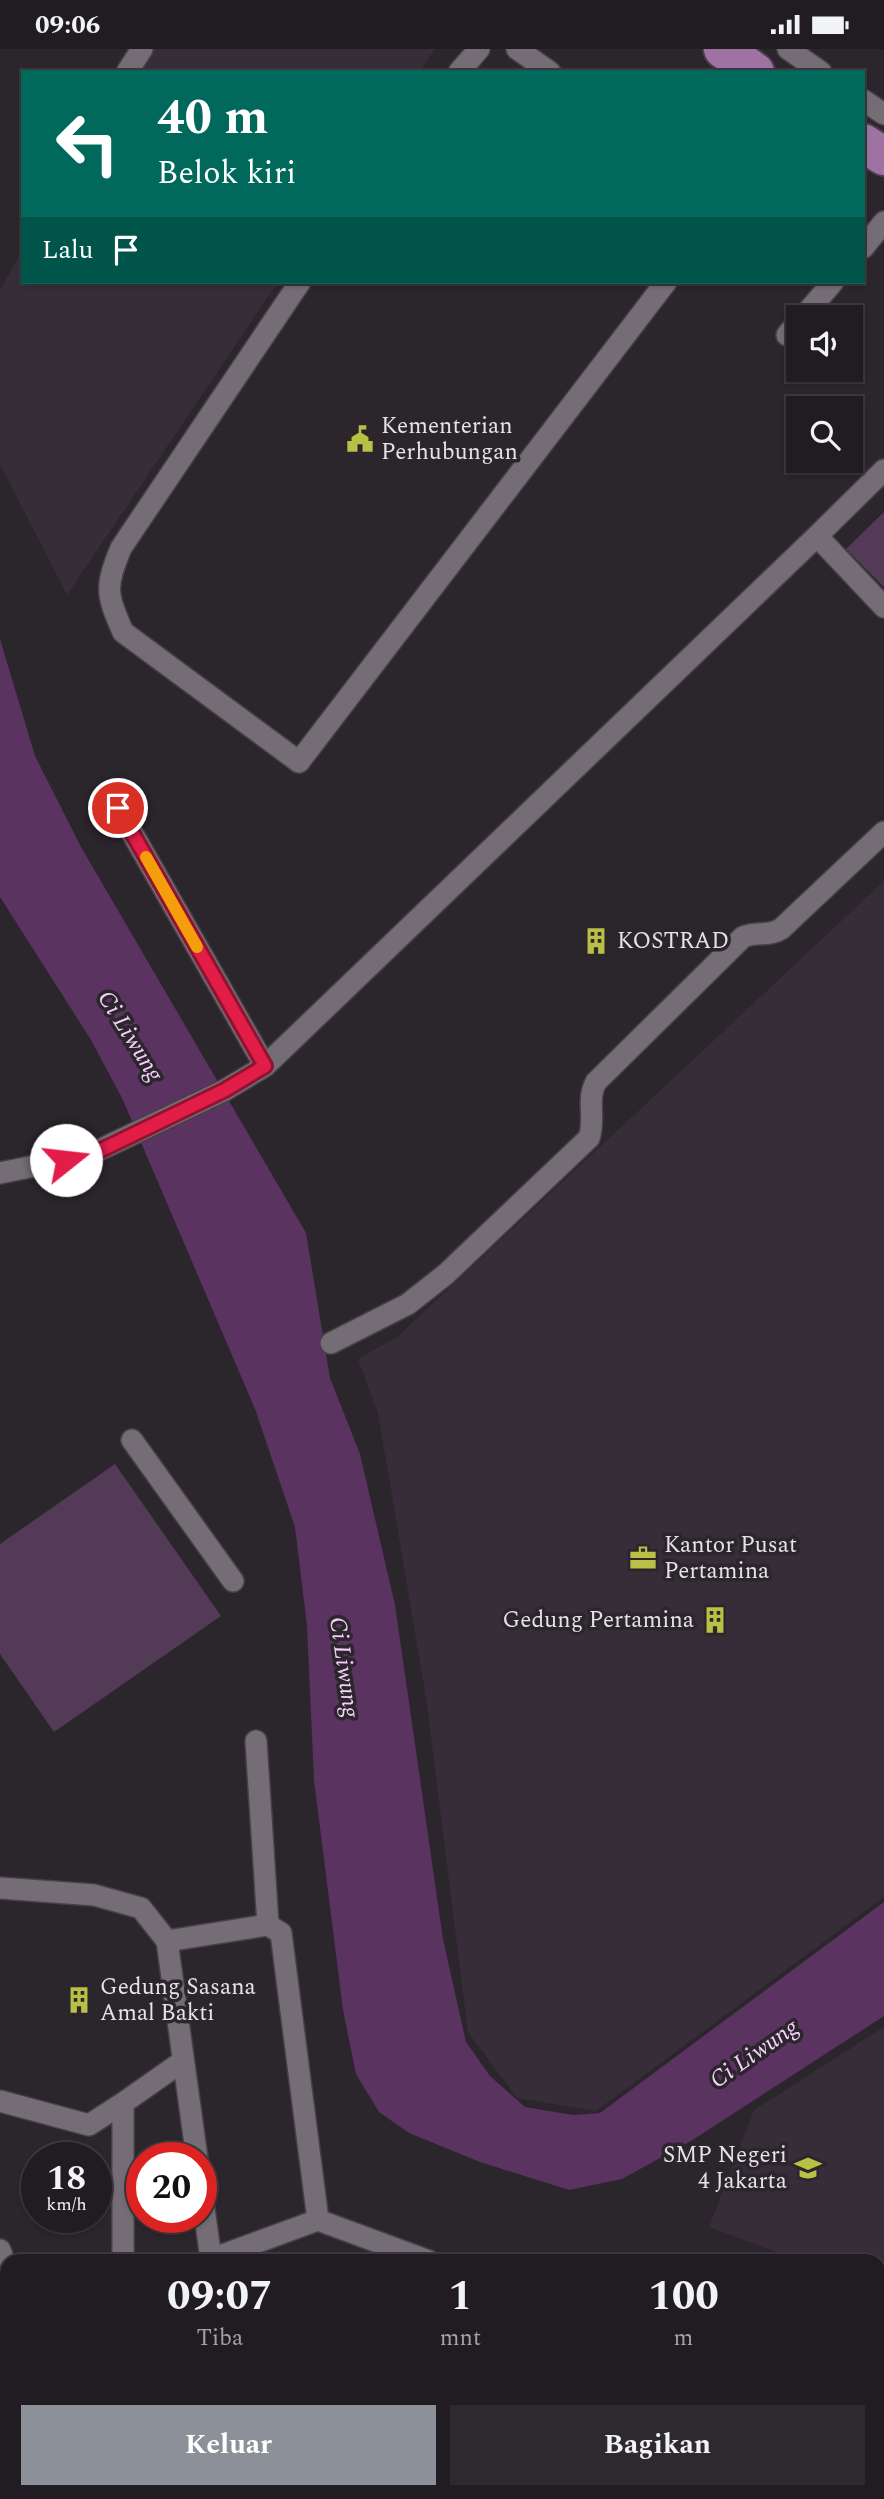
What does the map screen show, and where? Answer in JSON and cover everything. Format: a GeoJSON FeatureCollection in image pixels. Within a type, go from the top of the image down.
{"type":"FeatureCollection","features":[{"type":"Feature","properties":{"kind":"main road"},"geometry":{"type":"LineString","coordinates":[[723,49],[752,70]]}},
{"type":"Feature","properties":{"kind":"main road"},"geometry":{"type":"LineString","coordinates":[[865,144],[884,156]]}},
{"type":"Feature","properties":{"kind":"lane"},"geometry":{"type":"LineString","coordinates":[[128,70],[142,49]]}},
{"type":"Feature","properties":{"kind":"lane"},"geometry":{"type":"LineString","coordinates":[[461,70],[479,49]]}},
{"type":"Feature","properties":{"kind":"lane"},"geometry":{"type":"LineString","coordinates":[[517,49],[547,70]]}},
{"type":"Feature","properties":{"kind":"lane"},"geometry":{"type":"LineString","coordinates":[[792,55],[818,70]]}},
{"type":"Feature","properties":{"kind":"lane"},"geometry":{"type":"LineString","coordinates":[[865,101],[884,114]]}},
{"type":"Feature","properties":{"kind":"lane"},"geometry":{"type":"LineString","coordinates":[[865,246],[884,222]]}},
{"type":"Feature","properties":{"kind":"lane"},"geometry":{"type":"LineString","coordinates":[[299,284],[121,548],[108,580],[113,609],[124,632],[299,762],[664,284]]}},
{"type":"Feature","properties":{"kind":"lane"},"geometry":{"type":"LineString","coordinates":[[813,305],[831,284]]}},
{"type":"Feature","properties":{"kind":"lane"},"geometry":{"type":"LineString","coordinates":[[0,1173],[89,1156],[247,1078],[265,1066],[884,470]]}},
{"type":"Feature","properties":{"kind":"lane"},"geometry":{"type":"LineString","coordinates":[[817,536],[884,607]]}},
{"type":"Feature","properties":{"kind":"lane"},"geometry":{"type":"LineString","coordinates":[[118,808],[265,1066]]}},
{"type":"Feature","properties":{"kind":"lane"},"geometry":{"type":"LineString","coordinates":[[331,1343],[408,1304],[446,1274],[589,1138],[593,1127],[590,1092],[596,1082],[743,937],[752,933],[771,935],[781,929],[884,832]]}},
{"type":"Feature","properties":{"kind":"lane"},"geometry":{"type":"LineString","coordinates":[[132,1440],[233,1581]]}},
{"type":"Feature","properties":{"kind":"lane"},"geometry":{"type":"LineString","coordinates":[[256,1741],[268,1925]]}},
{"type":"Feature","properties":{"kind":"lane"},"geometry":{"type":"LineString","coordinates":[[0,1888],[94,1895],[141,1908],[167,1941],[195,2142]]}},
{"type":"Feature","properties":{"kind":"lane"},"geometry":{"type":"LineString","coordinates":[[167,1941],[268,1925],[281,1933],[318,2220]]}},
{"type":"Feature","properties":{"kind":"lane"},"geometry":{"type":"LineString","coordinates":[[0,2101],[89,2125],[183,2061]]}},
{"type":"Feature","properties":{"kind":"lane"},"geometry":{"type":"LineString","coordinates":[[122,2103],[124,2254]]}},
{"type":"Feature","properties":{"kind":"lane"},"geometry":{"type":"LineString","coordinates":[[251,2252],[318,2220],[410,2254]]}},
{"type":"Feature","properties":{"kind":"lane"},"geometry":{"type":"LineString","coordinates":[[206,2233],[208,2254]]}},
{"type":"Feature","properties":{"kind":"shaded area"},"geometry":{"type":"Polygon","coordinates":[[[136,49],[435,49],[420,70],[124,70],[136,49]]]}},
{"type":"Feature","properties":{"kind":"shaded area"},"geometry":{"type":"Polygon","coordinates":[[[21,253],[21,284],[277,284],[67,595],[0,464],[0,290],[21,253]]]}},
{"type":"Feature","properties":{"kind":"shaded area"},"geometry":{"type":"Polygon","coordinates":[[[884,512],[884,587],[846,549],[884,512]]]}},
{"type":"Feature","properties":{"kind":"shaded area","name":"Kantor Pusat Pertamina"},"geometry":{"type":"Polygon","coordinates":[[[884,881],[884,1897],[596,2111],[517,2098],[468,2032],[427,1704],[378,1413],[358,1359],[397,1337],[884,881]]]}},
{"type":"Feature","properties":{"kind":"shaded area"},"geometry":{"type":"Polygon","coordinates":[[[115,1464],[221,1616],[54,1732],[0,1654],[0,1544],[115,1464]]]}},
{"type":"Feature","properties":{"kind":"shaded area","name":"SMP Negeri 4 Jakarta"},"geometry":{"type":"Polygon","coordinates":[[[884,2027],[884,2254],[781,2254],[709,2227],[754,2110],[884,2027]]]}},
{"type":"Feature","properties":{"kind":"water","name":"Ci Liwung"},"geometry":{"type":"Polygon","coordinates":[[[0,639],[35,756],[81,847],[306,1233],[330,1378],[360,1454],[395,1605],[443,1939],[466,2042],[490,2076],[525,2107],[573,2115],[600,2113],[884,1902],[884,2016],[691,2141],[622,2179],[569,2190],[480,2162],[409,2133],[379,2112],[356,2074],[343,2010],[314,1780],[307,1626],[295,1527],[255,1409],[122,1098],[91,1040],[0,897],[0,639]]]}},
{"type":"Feature","properties":{"kind":"slow traffic"},"geometry":{"type":"LineString","coordinates":[[146,857],[197,947]]}},
{"type":"Feature","properties":{"kind":"place","name":"Kementerian Perhubungan"},"geometry":{"type":"Point","coordinates":[360,439]}},
{"type":"Feature","properties":{"kind":"place","name":"KOSTRAD"},"geometry":{"type":"Point","coordinates":[596,941]}},
{"type":"Feature","properties":{"kind":"place","name":"Kantor Pusat Pertamina"},"geometry":{"type":"Point","coordinates":[643,1558]}},
{"type":"Feature","properties":{"kind":"place","name":"Gedung Pertamina"},"geometry":{"type":"Point","coordinates":[715,1620]}},
{"type":"Feature","properties":{"kind":"place","name":"Gedung Sasana Amal Bakti"},"geometry":{"type":"Point","coordinates":[79,2000]}},
{"type":"Feature","properties":{"kind":"place","name":"SMP Negeri 4 Jakarta"},"geometry":{"type":"Point","coordinates":[808,2168]}},
{"type":"Feature","properties":{"kind":"route"},"geometry":{"type":"LineString","coordinates":[[66,1160],[89,1156],[225,1090],[265,1066],[118,808]]}}]}
